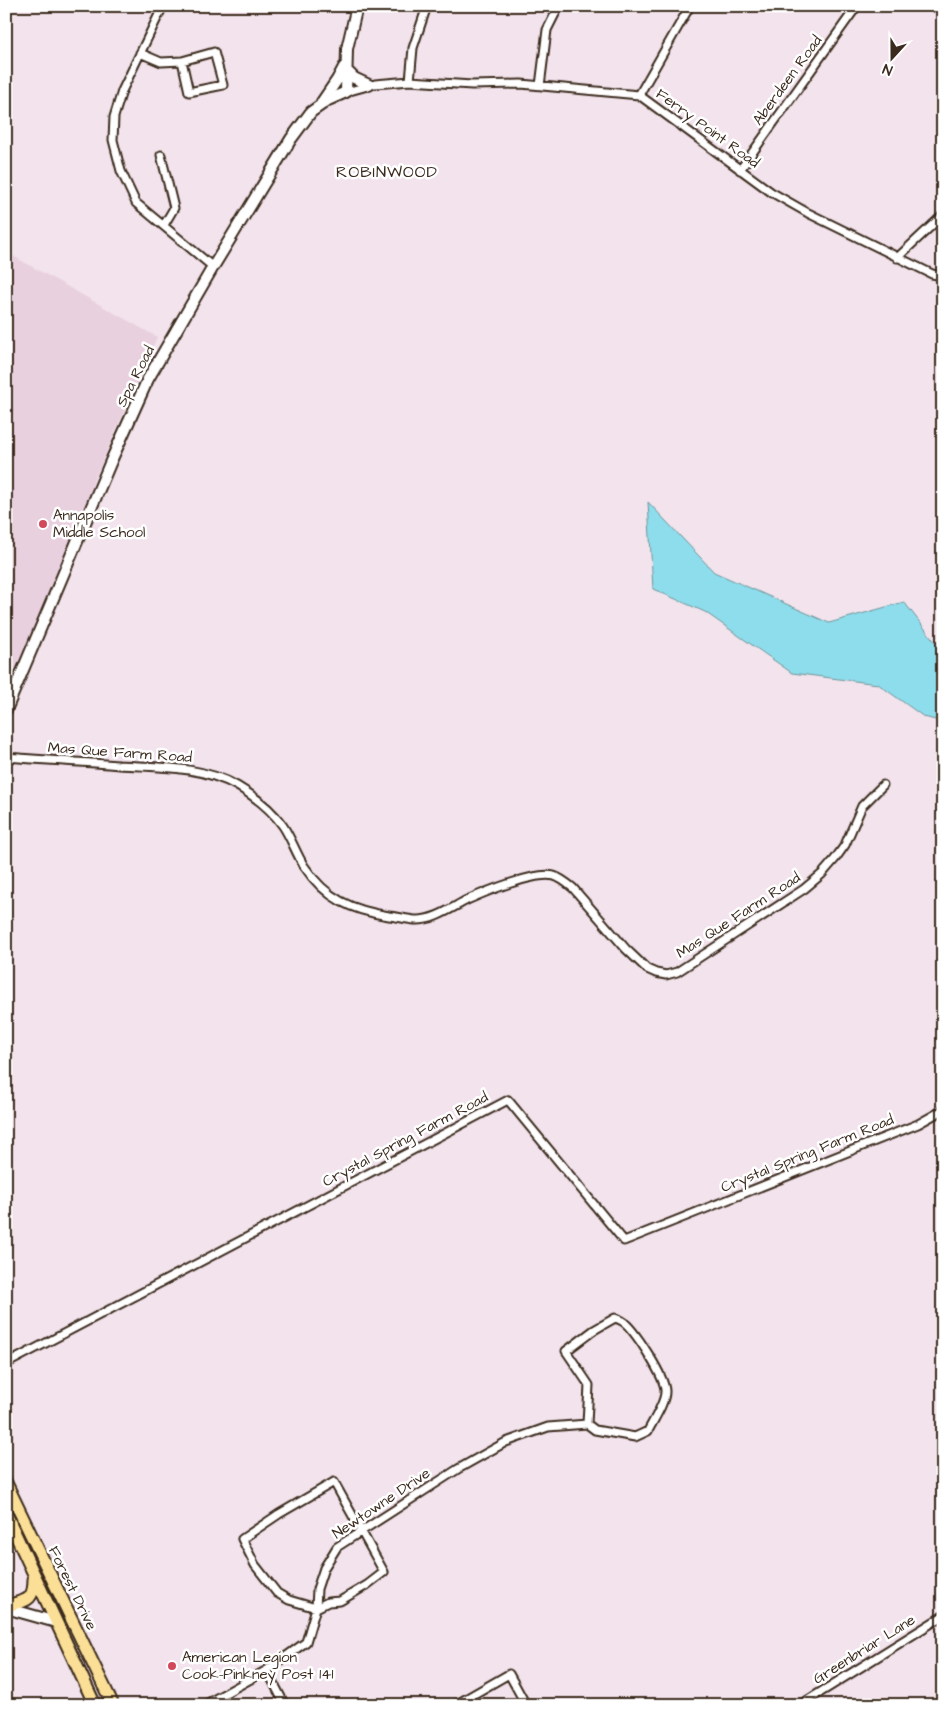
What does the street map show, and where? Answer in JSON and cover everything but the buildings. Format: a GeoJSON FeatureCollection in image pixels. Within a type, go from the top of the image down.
{"type":"FeatureCollection","features":[{"type":"Feature","properties":{"kind":"main road","name":"Forest Drive"},"geometry":{"type":"LineString","coordinates":[[6,1483],[113,1705]]}},
{"type":"Feature","properties":{"kind":"main road","name":"Forest Drive"},"geometry":{"type":"LineString","coordinates":[[6,1514],[95,1705]]}},
{"type":"Feature","properties":{"kind":"main road"},"geometry":{"type":"LineString","coordinates":[[6,1607],[30,1598],[34,1592],[34,1574]]}},
{"type":"Feature","properties":{"kind":"main road"},"geometry":{"type":"LineString","coordinates":[[56,1622],[76,1628]]}},
{"type":"Feature","properties":{"kind":"street"},"geometry":{"type":"LineString","coordinates":[[162,6],[122,90],[114,117],[114,140],[121,171],[136,203],[213,267]]}},
{"type":"Feature","properties":{"kind":"street"},"geometry":{"type":"LineString","coordinates":[[346,92],[346,49],[356,6]]}},
{"type":"Feature","properties":{"kind":"street"},"geometry":{"type":"LineString","coordinates":[[410,81],[414,48],[427,6]]}},
{"type":"Feature","properties":{"kind":"street"},"geometry":{"type":"LineString","coordinates":[[540,86],[547,30],[559,6]]}},
{"type":"Feature","properties":{"kind":"street"},"geometry":{"type":"LineString","coordinates":[[639,95],[690,6]]}},
{"type":"Feature","properties":{"kind":"street","name":"Aberdeen Road"},"geometry":{"type":"LineString","coordinates":[[740,170],[857,6]]}},
{"type":"Feature","properties":{"kind":"street"},"geometry":{"type":"LineString","coordinates":[[140,53],[161,62],[182,61],[214,52],[223,85],[189,92],[182,61]]}},
{"type":"Feature","properties":{"kind":"street"},"geometry":{"type":"LineString","coordinates":[[345,67],[354,78],[369,85]]}},
{"type":"Feature","properties":{"kind":"street"},"geometry":{"type":"LineString","coordinates":[[319,107],[345,67]]}},
{"type":"Feature","properties":{"kind":"street","name":"Ferry Point Road"},"geometry":{"type":"LineString","coordinates":[[346,92],[369,85],[410,81],[540,86],[639,95],[772,192],[808,213],[897,258],[932,274],[943,276]]}},
{"type":"Feature","properties":{"kind":"street","name":"Spa Road"},"geometry":{"type":"LineString","coordinates":[[6,710],[111,461],[148,379],[291,139],[311,112],[346,92]]}},
{"type":"Feature","properties":{"kind":"street"},"geometry":{"type":"LineString","coordinates":[[161,155],[174,208],[164,225]]}},
{"type":"Feature","properties":{"kind":"street"},"geometry":{"type":"LineString","coordinates":[[897,258],[943,215]]}},
{"type":"Feature","properties":{"kind":"street","name":"Mas Que Farm Road"},"geometry":{"type":"LineString","coordinates":[[6,757],[186,770],[206,774],[237,786],[255,798],[274,816],[282,826],[304,866],[330,895],[350,907],[370,912],[407,919],[424,920],[509,884],[541,875],[554,876],[573,888],[641,964],[656,973],[666,975],[677,972],[804,890],[835,859],[845,845],[862,806],[882,785]]}},
{"type":"Feature","properties":{"kind":"street","name":"Crystal Spring Farm Road"},"geometry":{"type":"LineString","coordinates":[[6,1364],[508,1100],[624,1241],[918,1124],[943,1110]]}},
{"type":"Feature","properties":{"kind":"street","name":"Newtowne Drive"},"geometry":{"type":"LineString","coordinates":[[204,1705],[267,1670],[306,1642],[316,1608],[317,1589],[324,1568],[337,1548],[458,1468],[506,1442],[548,1427],[587,1424],[595,1430],[635,1437],[648,1431],[665,1394],[665,1383],[625,1322],[615,1318],[594,1330],[566,1351],[589,1385],[587,1424]]}},
{"type":"Feature","properties":{"kind":"street"},"geometry":{"type":"LineString","coordinates":[[334,1482],[384,1572],[340,1601],[328,1602],[316,1608],[289,1600],[277,1593],[255,1565],[242,1539],[279,1514],[334,1482]]}},
{"type":"Feature","properties":{"kind":"street"},"geometry":{"type":"LineString","coordinates":[[6,1607],[56,1622]]}},
{"type":"Feature","properties":{"kind":"street","name":"Greenbriar Lane"},"geometry":{"type":"LineString","coordinates":[[800,1705],[943,1616]]}},
{"type":"Feature","properties":{"kind":"street"},"geometry":{"type":"LineString","coordinates":[[267,1670],[285,1705]]}},
{"type":"Feature","properties":{"kind":"street"},"geometry":{"type":"LineString","coordinates":[[455,1705],[509,1674],[526,1705]]}},
{"type":"Feature","properties":{"kind":"shaded area","name":"Annapolis Middle School"},"geometry":{"type":"Polygon","coordinates":[[[6,252],[157,337],[94,480],[66,569],[6,715],[6,252]]]}},
{"type":"Feature","properties":{"kind":"water"},"geometry":{"type":"Polygon","coordinates":[[[648,502],[714,572],[829,623],[904,602],[939,647],[943,648],[943,722],[924,717],[878,684],[792,673],[705,612],[653,589],[648,502]]]}},
{"type":"Feature","properties":{"kind":"place","name":"Annapolis Middle School"},"geometry":{"type":"Point","coordinates":[43,524]}},
{"type":"Feature","properties":{"kind":"place","name":"American Legion Cook-Pinkney Post 141"},"geometry":{"type":"Point","coordinates":[172,1666]}},
{"type":"Feature","properties":{"kind":"district","name":"ROBINWOOD"},"geometry":{"type":"Point","coordinates":[387,171]}}]}
